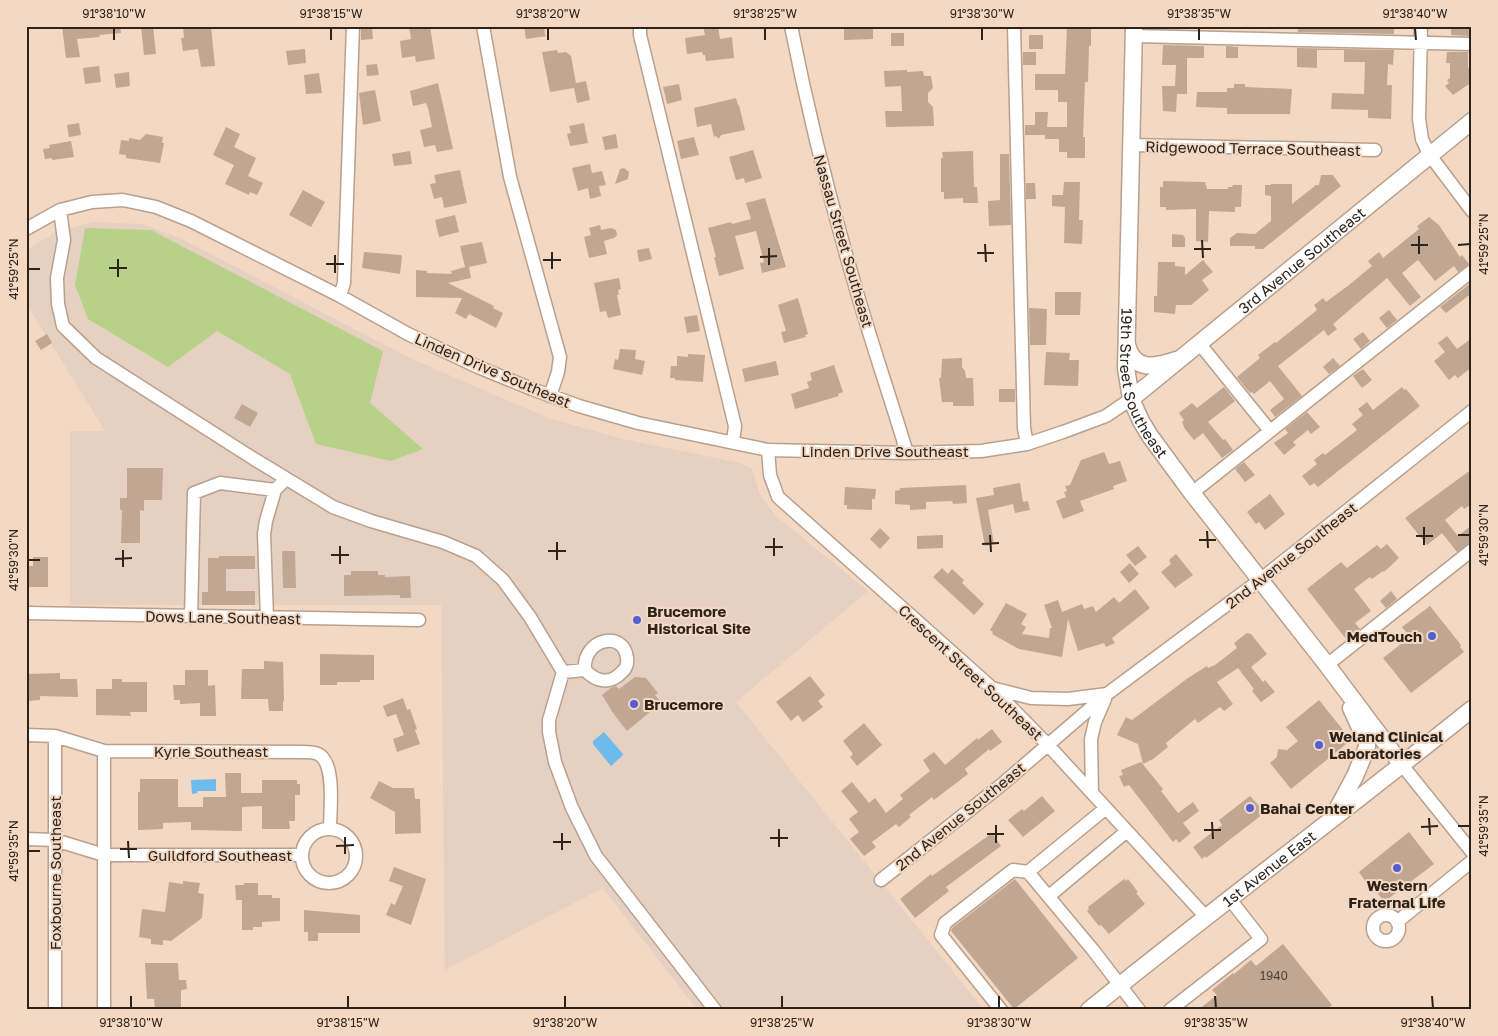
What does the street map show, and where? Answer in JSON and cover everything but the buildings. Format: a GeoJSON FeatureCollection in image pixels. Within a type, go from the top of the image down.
{"type":"FeatureCollection","features":[{"type":"Feature","properties":{"kind":"main road","name":"19th Street Southeast"},"geometry":{"type":"LineString","coordinates":[[1134,31],[1126,342],[1126,374],[1131,399],[1150,436],[1192,493],[1338,679],[1402,765]]}},
{"type":"Feature","properties":{"kind":"main road","name":"3rd Avenue Southeast"},"geometry":{"type":"LineString","coordinates":[[1131,399],[1472,121]]}},
{"type":"Feature","properties":{"kind":"main road"},"geometry":{"type":"LineString","coordinates":[[1126,342],[1132,358],[1142,365],[1154,366],[1180,359]]}},
{"type":"Feature","properties":{"kind":"main road","name":"19th Street Southeast"},"geometry":{"type":"LineString","coordinates":[[1331,821],[1355,776],[1367,747],[1360,726],[1338,679]]}},
{"type":"Feature","properties":{"kind":"main road","name":"1st Avenue East"},"geometry":{"type":"LineString","coordinates":[[1090,1009],[1205,916],[1331,821],[1472,709]]}},
{"type":"Feature","properties":{"kind":"street"},"geometry":{"type":"LineString","coordinates":[[340,296],[344,283],[353,26]]}},
{"type":"Feature","properties":{"kind":"street"},"geometry":{"type":"LineString","coordinates":[[483,26],[510,177],[560,357],[558,372],[550,396]]}},
{"type":"Feature","properties":{"kind":"street"},"geometry":{"type":"LineString","coordinates":[[640,26],[640,35],[735,426],[733,442]]}},
{"type":"Feature","properties":{"kind":"street","name":"Nassau Street Southeast"},"geometry":{"type":"LineString","coordinates":[[791,26],[808,108],[834,212],[907,453]]}},
{"type":"Feature","properties":{"kind":"street"},"geometry":{"type":"LineString","coordinates":[[1014,26],[1024,418],[1027,444]]}},
{"type":"Feature","properties":{"kind":"street"},"geometry":{"type":"LineString","coordinates":[[1421,26],[1419,119],[1422,139],[1430,154],[1472,211]]}},
{"type":"Feature","properties":{"kind":"street"},"geometry":{"type":"LineString","coordinates":[[1134,31],[1472,44]]}},
{"type":"Feature","properties":{"kind":"street","name":"Ridgewood Terrace Southeast"},"geometry":{"type":"LineString","coordinates":[[1131,145],[1375,150]]}},
{"type":"Feature","properties":{"kind":"street","name":"Linden Drive Southeast"},"geometry":{"type":"LineString","coordinates":[[26,229],[60,210],[92,202],[123,200],[156,207],[191,221],[340,296],[408,334],[478,367],[550,396],[638,423],[768,450],[907,453],[981,451],[1027,444],[1106,416],[1131,399]]}},
{"type":"Feature","properties":{"kind":"street"},"geometry":{"type":"LineString","coordinates":[[60,210],[64,240],[57,278],[58,304],[64,326],[96,358],[333,507],[371,521],[443,542],[476,556],[503,580],[530,617],[563,672],[548,720],[555,762],[572,808],[596,856],[715,1010]]}},
{"type":"Feature","properties":{"kind":"street"},"geometry":{"type":"LineString","coordinates":[[1192,493],[1472,271]]}},
{"type":"Feature","properties":{"kind":"street"},"geometry":{"type":"LineString","coordinates":[[1199,343],[1270,431]]}},
{"type":"Feature","properties":{"kind":"street","name":"2nd Avenue Southeast"},"geometry":{"type":"LineString","coordinates":[[881,880],[1000,786],[1107,694],[1260,580],[1472,412]]}},
{"type":"Feature","properties":{"kind":"street","name":"Crescent Street Southeast"},"geometry":{"type":"LineString","coordinates":[[768,450],[770,474],[778,497],[992,688],[1048,745],[1205,916]]}},
{"type":"Feature","properties":{"kind":"street"},"geometry":{"type":"LineString","coordinates":[[267,618],[264,534],[275,490],[286,479]]}},
{"type":"Feature","properties":{"kind":"street"},"geometry":{"type":"LineString","coordinates":[[191,616],[194,493],[220,483],[275,490]]}},
{"type":"Feature","properties":{"kind":"street"},"geometry":{"type":"LineString","coordinates":[[1327,665],[1472,550]]}},
{"type":"Feature","properties":{"kind":"street","name":"Dows Lane Southeast"},"geometry":{"type":"LineString","coordinates":[[26,613],[419,620]]}},
{"type":"Feature","properties":{"kind":"street"},"geometry":{"type":"LineString","coordinates":[[563,672],[585,670]]}},
{"type":"Feature","properties":{"kind":"street","name":"2nd Avenue Southeast"},"geometry":{"type":"LineString","coordinates":[[992,688],[1031,698],[1068,699],[1107,694]]}},
{"type":"Feature","properties":{"kind":"street"},"geometry":{"type":"LineString","coordinates":[[1092,793],[1091,739],[1095,722],[1107,694]]}},
{"type":"Feature","properties":{"kind":"street","name":"Kyrie Southeast"},"geometry":{"type":"LineString","coordinates":[[26,735],[55,736],[104,751],[303,752],[318,754],[326,760],[330,775],[330,828]]}},
{"type":"Feature","properties":{"kind":"street","name":"Foxbourne Southeast"},"geometry":{"type":"LineString","coordinates":[[55,736],[55,1010]]}},
{"type":"Feature","properties":{"kind":"street"},"geometry":{"type":"LineString","coordinates":[[104,751],[104,1010]]}},
{"type":"Feature","properties":{"kind":"street"},"geometry":{"type":"LineString","coordinates":[[1402,765],[1470,845]]}},
{"type":"Feature","properties":{"kind":"street"},"geometry":{"type":"LineString","coordinates":[[1028,872],[1106,808]]}},
{"type":"Feature","properties":{"kind":"street","name":"Guildford Southeast"},"geometry":{"type":"LineString","coordinates":[[330,828],[342,831],[351,839],[356,849],[357,861],[352,872],[344,880],[332,884],[320,882],[310,876],[304,867],[302,855],[304,845],[310,836],[320,830],[330,828]]}},
{"type":"Feature","properties":{"kind":"street"},"geometry":{"type":"LineString","coordinates":[[1049,896],[1127,831]]}},
{"type":"Feature","properties":{"kind":"street","name":"Guildford Southeast"},"geometry":{"type":"LineString","coordinates":[[26,839],[55,840],[104,855],[302,855]]}},
{"type":"Feature","properties":{"kind":"street"},"geometry":{"type":"LineString","coordinates":[[1397,922],[1472,861]]}},
{"type":"Feature","properties":{"kind":"street"},"geometry":{"type":"LineString","coordinates":[[1001,1010],[940,935],[945,923],[1013,870],[1028,872],[1139,1010]]}},
{"type":"Feature","properties":{"kind":"street"},"geometry":{"type":"LineString","coordinates":[[1170,1010],[1261,939],[1229,898]]}},
{"type":"Feature","properties":{"kind":"shaded area","name":"Brucemore Historical Site"},"geometry":{"type":"Polygon","coordinates":[[[93,222],[142,224],[184,240],[410,358],[548,418],[627,440],[741,463],[752,469],[760,495],[777,517],[868,591],[736,702],[984,1010],[697,1010],[603,888],[445,970],[441,605],[70,605],[70,431],[105,431],[26,303],[26,250],[54,233],[93,222]]]}},
{"type":"Feature","properties":{"kind":"green space"},"geometry":{"type":"Polygon","coordinates":[[[85,228],[151,230],[383,351],[370,403],[423,449],[391,461],[316,444],[290,374],[217,331],[168,367],[88,319],[75,285],[85,228]]]}},
{"type":"Feature","properties":{"kind":"water"},"geometry":{"type":"Polygon","coordinates":[[[604,732],[623,754],[611,766],[593,744],[593,741],[604,732]]]}},
{"type":"Feature","properties":{"kind":"water"},"geometry":{"type":"Polygon","coordinates":[[[216,779],[216,791],[198,791],[192,794],[191,780],[216,779]]]}},
{"type":"Feature","properties":{"kind":"place","name":"Brucemore Historical Site"},"geometry":{"type":"Point","coordinates":[637,620]}},
{"type":"Feature","properties":{"kind":"place","name":"MedTouch"},"geometry":{"type":"Point","coordinates":[1432,636]}},
{"type":"Feature","properties":{"kind":"place","name":"Brucemore"},"geometry":{"type":"Point","coordinates":[634,704]}},
{"type":"Feature","properties":{"kind":"place","name":"Weland Clinical Laboratories"},"geometry":{"type":"Point","coordinates":[1319,745]}},
{"type":"Feature","properties":{"kind":"place","name":"Bahai Center"},"geometry":{"type":"Point","coordinates":[1250,808]}},
{"type":"Feature","properties":{"kind":"place","name":"Western Fraternal Life"},"geometry":{"type":"Point","coordinates":[1397,868]}}]}
